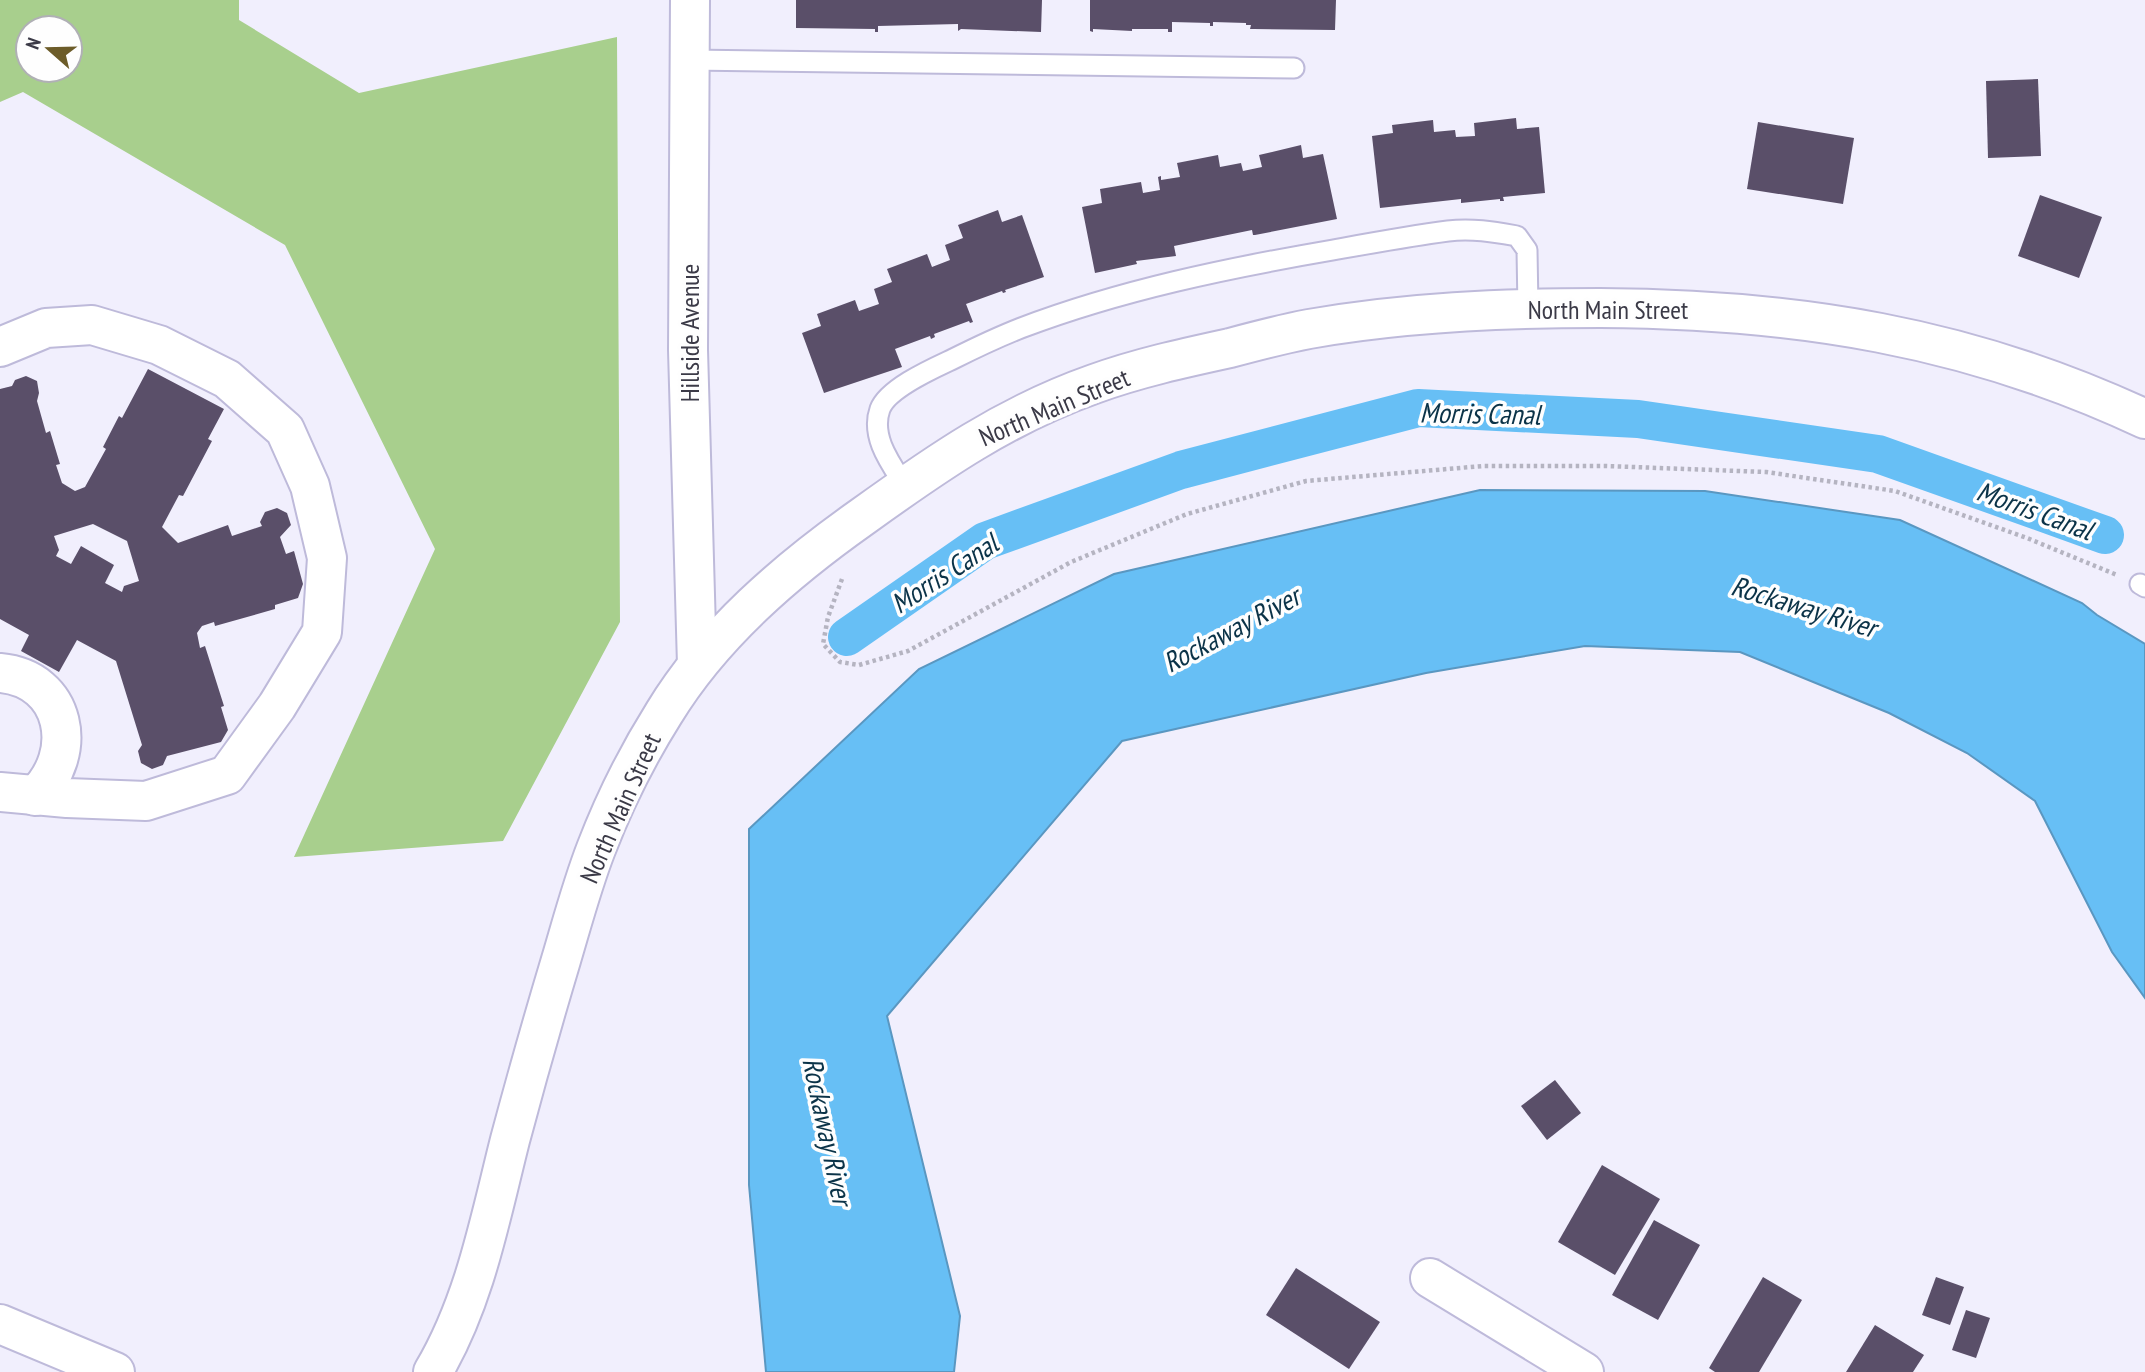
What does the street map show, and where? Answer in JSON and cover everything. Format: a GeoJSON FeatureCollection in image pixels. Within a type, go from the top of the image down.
{"type":"FeatureCollection","features":[{"type":"Feature","properties":{"kind":"street","name":"Hillside Avenue"},"geometry":{"type":"LineString","coordinates":[[690,0],[688,350],[698,666]]}},
{"type":"Feature","properties":{"kind":"street","name":"North Main Street"},"geometry":{"type":"LineString","coordinates":[[433,1372],[472,1289],[531,1061],[595,851],[627,778],[666,710],[698,666],[774,586],[818,548],[960,448],[1026,413],[1094,384],[1164,363],[1308,329],[1405,316],[1528,308],[1684,309],[1783,316],[1880,331],[1999,361],[2092,394],[2145,419]]}},
{"type":"Feature","properties":{"kind":"street"},"geometry":{"type":"LineString","coordinates":[[0,347],[46,328],[92,325],[159,345],[227,379],[285,430],[310,486],[327,558],[322,632],[277,706],[227,775],[145,801],[17,794]]}},
{"type":"Feature","properties":{"kind":"street"},"geometry":{"type":"LineString","coordinates":[[0,673],[26,680],[40,690],[59,719],[62,736],[56,769],[47,784],[17,794]]}},
{"type":"Feature","properties":{"kind":"street"},"geometry":{"type":"LineString","coordinates":[[1430,1278],[1584,1372]]}},
{"type":"Feature","properties":{"kind":"street"},"geometry":{"type":"LineString","coordinates":[[0,1324],[115,1372]]}},
{"type":"Feature","properties":{"kind":"lane"},"geometry":{"type":"LineString","coordinates":[[689,60],[1294,68]]}},
{"type":"Feature","properties":{"kind":"lane"},"geometry":{"type":"LineString","coordinates":[[905,486],[884,454],[876,425],[881,406],[897,391],[926,371],[1020,328],[1113,298],[1209,273],[1292,257],[1451,231],[1485,230],[1517,236],[1527,250],[1528,308]]}},
{"type":"Feature","properties":{"kind":"path"},"geometry":{"type":"LineString","coordinates":[[842,578],[828,617],[823,644],[840,662],[859,665],[908,650],[1071,562],[1187,514],[1306,481],[1483,466],[1606,466],[1766,472],[1895,492],[2027,538],[2143,586]]}},
{"type":"Feature","properties":{"kind":"green space"},"geometry":{"type":"Polygon","coordinates":[[[0,0],[239,0],[239,20],[359,93],[617,37],[620,622],[503,841],[294,857],[435,549],[285,245],[23,92],[0,102],[0,0]]]}},
{"type":"Feature","properties":{"kind":"water","name":"Rockaway River"},"geometry":{"type":"Polygon","coordinates":[[[1480,490],[1705,491],[1900,520],[2082,603],[2145,644],[2145,998],[2112,952],[2035,801],[1967,753],[1889,713],[1740,652],[1585,646],[1426,673],[1122,741],[887,1016],[960,1316],[954,1372],[766,1372],[749,1185],[749,829],[919,669],[1114,574],[1480,490]]]}},
{"type":"Feature","properties":{"kind":"building"},"geometry":{"type":"Polygon","coordinates":[[[796,0],[1042,0],[1041,32],[958,31],[958,24],[878,26],[878,32],[875,32],[875,29],[796,28],[796,0]]]}},
{"type":"Feature","properties":{"kind":"building"},"geometry":{"type":"Polygon","coordinates":[[[1090,0],[1336,0],[1335,30],[1250,29],[1251,25],[1246,23],[1213,22],[1213,26],[1210,26],[1210,23],[1172,22],[1172,32],[1168,32],[1168,29],[1093,29],[1093,32],[1090,31],[1090,0]]]}},
{"type":"Feature","properties":{"kind":"building"},"geometry":{"type":"Polygon","coordinates":[[[2038,79],[2041,156],[1988,158],[1986,81],[2038,79]]]}},
{"type":"Feature","properties":{"kind":"building"},"geometry":{"type":"Polygon","coordinates":[[[1516,118],[1517,129],[1539,127],[1545,193],[1503,197],[1504,201],[1500,199],[1461,203],[1461,199],[1380,208],[1372,136],[1393,133],[1392,125],[1433,120],[1434,132],[1455,130],[1456,137],[1475,136],[1474,123],[1516,118]]]}},
{"type":"Feature","properties":{"kind":"building"},"geometry":{"type":"Polygon","coordinates":[[[1758,122],[1854,138],[1843,204],[1747,189],[1758,122]]]}},
{"type":"Feature","properties":{"kind":"building"},"geometry":{"type":"Polygon","coordinates":[[[1301,145],[1303,158],[1323,154],[1337,219],[1255,235],[1252,230],[1174,246],[1176,256],[1136,261],[1137,264],[1095,273],[1082,207],[1102,203],[1100,189],[1141,182],[1143,193],[1160,190],[1158,177],[1161,176],[1161,180],[1180,177],[1177,163],[1218,155],[1220,167],[1241,163],[1243,171],[1262,167],[1259,155],[1301,145]]]}},
{"type":"Feature","properties":{"kind":"building"},"geometry":{"type":"Polygon","coordinates":[[[2040,195],[2102,217],[2079,278],[2018,256],[2040,195]]]}},
{"type":"Feature","properties":{"kind":"building"},"geometry":{"type":"Polygon","coordinates":[[[998,210],[1002,222],[1022,215],[1044,277],[966,304],[973,322],[969,321],[934,334],[935,337],[931,339],[930,336],[895,349],[902,367],[824,393],[802,333],[821,326],[817,314],[855,300],[859,311],[879,304],[874,289],[892,282],[887,269],[927,254],[932,267],[950,260],[945,245],[963,238],[958,225],[998,210]]]}},
{"type":"Feature","properties":{"kind":"building"},"geometry":{"type":"Polygon","coordinates":[[[148,369],[224,409],[208,439],[212,441],[183,496],[179,495],[162,527],[178,543],[228,525],[232,536],[262,526],[260,522],[265,512],[277,508],[287,513],[291,525],[280,537],[286,554],[294,551],[303,584],[298,598],[275,605],[275,609],[215,626],[214,622],[202,626],[197,633],[200,648],[205,646],[224,706],[221,707],[228,730],[221,742],[167,756],[163,765],[152,769],[141,763],[138,751],[142,745],[116,661],[77,640],[59,672],[21,651],[29,635],[0,619],[0,389],[12,386],[15,380],[26,376],[37,381],[37,401],[46,433],[50,431],[60,464],[56,465],[62,483],[75,491],[85,487],[106,449],[103,447],[119,416],[122,418],[148,369]],[[93,524],[54,536],[59,550],[56,556],[71,564],[81,546],[114,565],[105,583],[122,592],[124,586],[139,581],[127,541],[93,524]]]}},
{"type":"Feature","properties":{"kind":"building"},"geometry":{"type":"Polygon","coordinates":[[[1555,1080],[1581,1113],[1547,1140],[1521,1106],[1555,1080]]]}},
{"type":"Feature","properties":{"kind":"building"},"geometry":{"type":"Polygon","coordinates":[[[1602,1165],[1660,1199],[1615,1275],[1558,1242],[1602,1165]]]}},
{"type":"Feature","properties":{"kind":"building"},"geometry":{"type":"Polygon","coordinates":[[[1654,1220],[1700,1245],[1658,1320],[1612,1295],[1654,1220]]]}},
{"type":"Feature","properties":{"kind":"building"},"geometry":{"type":"Polygon","coordinates":[[[1296,1268],[1380,1322],[1349,1369],[1266,1315],[1296,1268]]]}},
{"type":"Feature","properties":{"kind":"building"},"geometry":{"type":"Polygon","coordinates":[[[1763,1277],[1802,1300],[1759,1372],[1715,1372],[1709,1368],[1763,1277]]]}},
{"type":"Feature","properties":{"kind":"building"},"geometry":{"type":"Polygon","coordinates":[[[1936,1277],[1964,1287],[1950,1325],[1922,1315],[1936,1277]]]}},
{"type":"Feature","properties":{"kind":"building"},"geometry":{"type":"Polygon","coordinates":[[[1966,1310],[1990,1318],[1976,1358],[1952,1350],[1966,1310]]]}},
{"type":"Feature","properties":{"kind":"building"},"geometry":{"type":"Polygon","coordinates":[[[1875,1325],[1924,1355],[1913,1372],[1846,1372],[1875,1325]]]}},
{"type":"Feature","properties":{"kind":"waterway","name":"Morris Canal"},"geometry":{"type":"LineString","coordinates":[[847,637],[985,541],[1181,470],[1418,408],[1638,419],[1878,454],[2105,535]]}}]}
